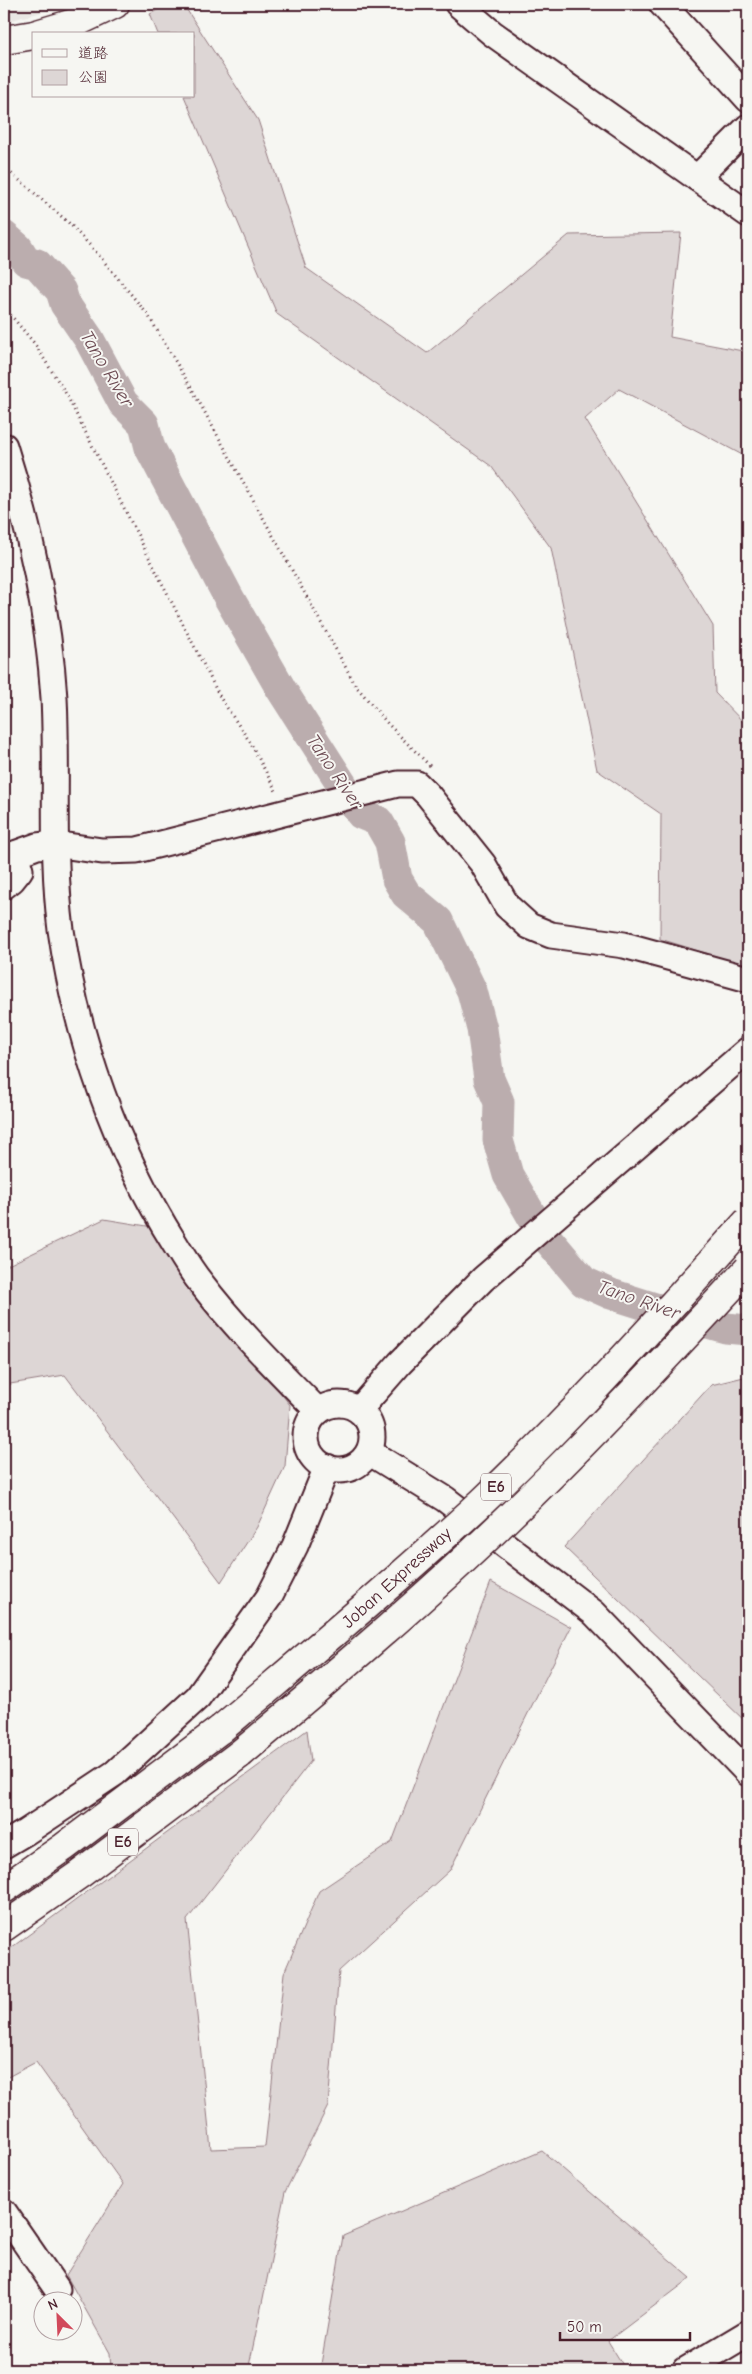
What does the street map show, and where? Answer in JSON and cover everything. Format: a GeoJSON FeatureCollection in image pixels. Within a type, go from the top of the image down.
{"type":"FeatureCollection","features":[{"type":"Feature","properties":{"kind":"main road"},"geometry":{"type":"LineString","coordinates":[[42,32],[77,22],[115,4]]}},
{"type":"Feature","properties":{"kind":"main road"},"geometry":{"type":"LineString","coordinates":[[4,40],[32,35]]}},
{"type":"Feature","properties":{"kind":"main road","name":"Joban Expressway"},"geometry":{"type":"LineString","coordinates":[[4,1889],[64,1847],[221,1729],[365,1608],[484,1500],[601,1384],[748,1221]]}},
{"type":"Feature","properties":{"kind":"main road","name":"Joban Expressway"},"geometry":{"type":"LineString","coordinates":[[4,1927],[80,1874],[240,1754],[386,1631],[511,1515],[622,1405],[748,1269]]}},
{"type":"Feature","properties":{"kind":"street"},"geometry":{"type":"LineString","coordinates":[[458,4],[492,32],[748,214]]}},
{"type":"Feature","properties":{"kind":"street"},"geometry":{"type":"LineString","coordinates":[[662,4],[748,99]]}},
{"type":"Feature","properties":{"kind":"street"},"geometry":{"type":"LineString","coordinates":[[697,178],[748,126]]}},
{"type":"Feature","properties":{"kind":"street"},"geometry":{"type":"LineString","coordinates":[[4,446],[21,501],[51,660],[54,702],[54,844],[62,930],[77,1009],[106,1105],[149,1202],[200,1282],[266,1359],[318,1411]]}},
{"type":"Feature","properties":{"kind":"street"},"geometry":{"type":"LineString","coordinates":[[4,886],[20,870],[9,856],[37,846],[54,844],[102,851],[137,850],[398,784],[417,784],[428,794],[483,864],[507,906],[529,926],[550,936],[624,945],[748,979]]}},
{"type":"Feature","properties":{"kind":"street"},"geometry":{"type":"LineString","coordinates":[[359,1410],[400,1363],[499,1265],[748,1050]]}},
{"type":"Feature","properties":{"kind":"street"},"geometry":{"type":"LineString","coordinates":[[334,1404],[351,1405],[359,1410],[370,1424],[372,1443],[369,1452],[355,1466],[346,1469],[327,1468],[312,1455],[306,1437],[307,1428],[318,1411],[334,1404]]}},
{"type":"Feature","properties":{"kind":"street"},"geometry":{"type":"LineString","coordinates":[[369,1452],[444,1499],[594,1613],[748,1773]]}},
{"type":"Feature","properties":{"kind":"street"},"geometry":{"type":"LineString","coordinates":[[4,1845],[115,1773],[198,1697],[268,1597],[295,1546],[327,1468]]}},
{"type":"Feature","properties":{"kind":"street"},"geometry":{"type":"LineString","coordinates":[[4,2212],[57,2288]]}},
{"type":"Feature","properties":{"kind":"street"},"geometry":{"type":"LineString","coordinates":[[686,2370],[748,2333]]}},
{"type":"Feature","properties":{"kind":"path"},"geometry":{"type":"LineString","coordinates":[[4,166],[68,222],[97,253],[148,315],[193,391],[356,686],[388,724],[436,772]]}},
{"type":"Feature","properties":{"kind":"path"},"geometry":{"type":"LineString","coordinates":[[4,307],[34,343],[65,392],[221,699],[250,742],[287,812]]}},
{"type":"Feature","properties":{"kind":"shaded area"},"geometry":{"type":"Polygon","coordinates":[[[4,4],[73,4],[4,22],[4,4]]]}},
{"type":"Feature","properties":{"kind":"green space"},"geometry":{"type":"Polygon","coordinates":[[[168,4],[183,4],[258,120],[306,268],[427,353],[569,235],[681,233],[670,337],[748,352],[748,458],[619,389],[585,419],[713,626],[715,693],[748,727],[748,966],[660,939],[661,814],[597,770],[551,548],[491,466],[277,314],[185,98],[195,98],[195,32],[157,32],[150,14],[168,4]]]}},
{"type":"Feature","properties":{"kind":"green space"},"geometry":{"type":"Polygon","coordinates":[[[104,1219],[153,1227],[290,1405],[285,1466],[257,1527],[221,1582],[65,1375],[4,1385],[4,1267],[104,1219]]]}},
{"type":"Feature","properties":{"kind":"green space"},"geometry":{"type":"Polygon","coordinates":[[[748,1376],[748,1724],[564,1547],[711,1385],[748,1376]]]}},
{"type":"Feature","properties":{"kind":"green space"},"geometry":{"type":"Polygon","coordinates":[[[491,1582],[571,1627],[450,1870],[339,1971],[328,2106],[285,2192],[249,2366],[262,2370],[111,2370],[110,2353],[82,2303],[82,2292],[76,2292],[66,2275],[123,2184],[36,2062],[4,2079],[4,1953],[307,1730],[311,1761],[187,1920],[211,2149],[265,2147],[284,1973],[319,1891],[392,1842],[491,1582]]]}},
{"type":"Feature","properties":{"kind":"green space"},"geometry":{"type":"Polygon","coordinates":[[[542,2151],[691,2278],[608,2341],[626,2370],[320,2370],[343,2236],[542,2151]]]}},
{"type":"Feature","properties":{"kind":"waterway","name":"Tano River"},"geometry":{"type":"LineString","coordinates":[[4,236],[18,248],[26,261],[37,264],[61,291],[65,304],[89,339],[123,403],[144,424],[150,448],[229,598],[281,689],[361,814],[378,821],[390,842],[397,879],[406,894],[438,921],[472,991],[482,1029],[489,1079],[499,1102],[498,1140],[508,1175],[540,1230],[584,1282],[611,1294],[655,1308],[726,1328],[748,1330]]}}]}
